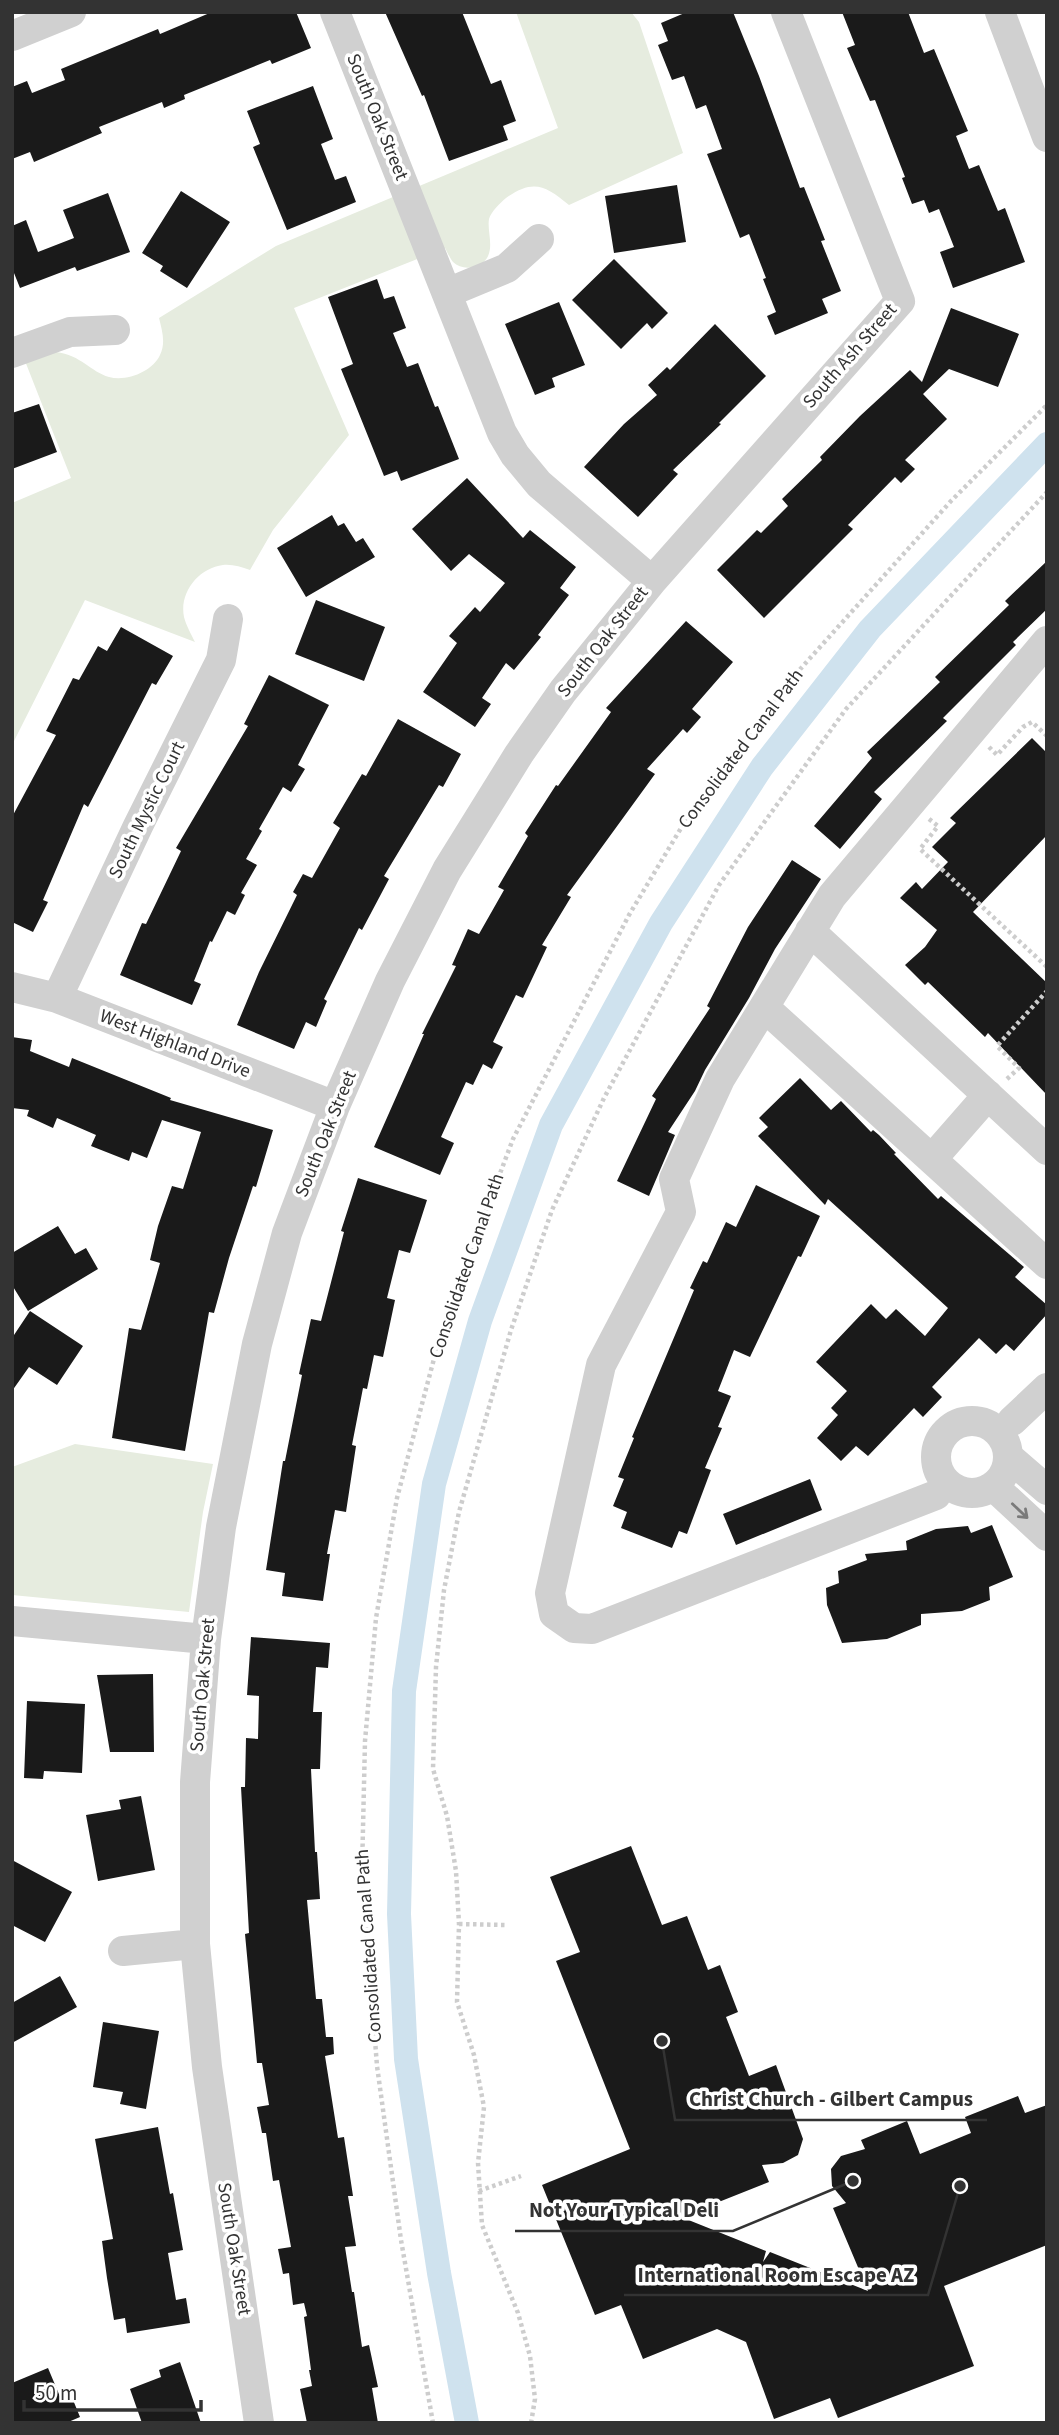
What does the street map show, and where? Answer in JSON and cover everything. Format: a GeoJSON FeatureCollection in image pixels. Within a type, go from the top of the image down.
{"type":"FeatureCollection","features":[{"type":"Feature","properties":{"kind":"street"},"geometry":{"type":"LineString","coordinates":[[12,36],[71,12]]}},
{"type":"Feature","properties":{"kind":"street","name":"South Oak Street"},"geometry":{"type":"LineString","coordinates":[[259,2423],[207,2067],[195,1944],[195,1782],[206,1639],[221,1527],[257,1344],[287,1233],[335,1106],[390,981],[447,870],[563,691],[652,581],[539,484],[515,455],[502,433],[335,12]]}},
{"type":"Feature","properties":{"kind":"street","name":"South Ash Street"},"geometry":{"type":"LineString","coordinates":[[652,581],[900,301],[786,12]]}},
{"type":"Feature","properties":{"kind":"street"},"geometry":{"type":"LineString","coordinates":[[1000,12],[1047,137]]}},
{"type":"Feature","properties":{"kind":"street"},"geometry":{"type":"LineString","coordinates":[[447,293],[507,268],[539,239]]}},
{"type":"Feature","properties":{"kind":"street"},"geometry":{"type":"LineString","coordinates":[[12,353],[71,332],[115,330]]}},
{"type":"Feature","properties":{"kind":"street","name":"South Mystic Court"},"geometry":{"type":"LineString","coordinates":[[57,999],[138,826],[221,660],[228,619]]}},
{"type":"Feature","properties":{"kind":"street"},"geometry":{"type":"LineString","coordinates":[[1047,641],[832,896],[720,1079],[674,1178],[681,1212],[601,1365],[550,1593],[554,1614],[573,1628],[592,1629],[945,1487],[977,1492],[993,1486],[1005,1472],[1005,1437],[1047,1388]]}},
{"type":"Feature","properties":{"kind":"street"},"geometry":{"type":"LineString","coordinates":[[810,931],[1047,1150]]}},
{"type":"Feature","properties":{"kind":"street","name":"West Highland Drive"},"geometry":{"type":"LineString","coordinates":[[12,987],[57,999],[335,1106]]}},
{"type":"Feature","properties":{"kind":"street"},"geometry":{"type":"LineString","coordinates":[[764,1007],[1047,1264]]}},
{"type":"Feature","properties":{"kind":"street"},"geometry":{"type":"LineString","coordinates":[[932,1159],[989,1096]]}},
{"type":"Feature","properties":{"kind":"street"},"geometry":{"type":"LineString","coordinates":[[945,1487],[938,1470],[938,1446],[943,1435],[952,1427],[962,1422],[974,1421],[986,1423],[1005,1437],[1047,1490]]}},
{"type":"Feature","properties":{"kind":"street"},"geometry":{"type":"LineString","coordinates":[[993,1486],[1047,1536]]}},
{"type":"Feature","properties":{"kind":"street"},"geometry":{"type":"LineString","coordinates":[[12,1621],[206,1639]]}},
{"type":"Feature","properties":{"kind":"street"},"geometry":{"type":"LineString","coordinates":[[123,1951],[195,1944]]}},
{"type":"Feature","properties":{"kind":"path","name":"Consolidated Canal Path"},"geometry":{"type":"LineString","coordinates":[[433,2423],[401,2240],[377,2066],[362,1872],[365,1741],[376,1618],[397,1498],[443,1325],[513,1139],[629,915],[693,808],[786,685],[951,501],[1047,405]]}},
{"type":"Feature","properties":{"kind":"path"},"geometry":{"type":"LineString","coordinates":[[971,731],[997,755],[1023,727],[1032,722],[1047,736]]}},
{"type":"Feature","properties":{"kind":"path"},"geometry":{"type":"LineString","coordinates":[[909,803],[938,826],[920,849],[1045,963]]}},
{"type":"Feature","properties":{"kind":"path"},"geometry":{"type":"LineString","coordinates":[[989,1096],[1019,1068],[997,1046],[1047,991]]}},
{"type":"Feature","properties":{"kind":"path"},"geometry":{"type":"LineString","coordinates":[[459,1924],[506,1925]]}},
{"type":"Feature","properties":{"kind":"path"},"geometry":{"type":"LineString","coordinates":[[479,2191],[522,2176]]}},
{"type":"Feature","properties":{"kind":"shaded area"},"geometry":{"type":"Polygon","coordinates":[[[516,12],[631,12],[639,22],[683,153],[569,205],[539,187],[515,192],[501,202],[490,216],[489,253],[480,265],[461,267],[452,260],[445,248],[294,308],[349,435],[273,530],[250,570],[233,565],[214,567],[193,583],[183,608],[185,620],[195,642],[85,600],[12,745],[12,503],[71,478],[25,361],[56,352],[72,356],[109,377],[124,378],[139,374],[157,361],[162,350],[163,337],[159,318],[276,246],[558,128],[516,12]]]}},
{"type":"Feature","properties":{"kind":"shaded area"},"geometry":{"type":"Polygon","coordinates":[[[75,1444],[213,1464],[203,1512],[189,1612],[12,1595],[12,1467],[75,1444]]]}},
{"type":"Feature","properties":{"kind":"building"},"geometry":{"type":"Polygon","coordinates":[[[212,12],[296,12],[311,48],[272,64],[270,60],[184,95],[185,99],[164,108],[162,102],[99,127],[102,133],[34,162],[30,152],[12,159],[12,87],[27,81],[32,93],[65,80],[61,69],[158,29],[160,34],[212,12]]]}},
{"type":"Feature","properties":{"kind":"building"},"geometry":{"type":"Polygon","coordinates":[[[385,12],[462,12],[491,84],[501,80],[516,121],[503,126],[508,140],[449,161],[424,95],[422,96],[385,12]]]}},
{"type":"Feature","properties":{"kind":"building"},"geometry":{"type":"Polygon","coordinates":[[[687,12],[733,12],[800,188],[804,187],[825,240],[821,241],[841,291],[822,299],[828,313],[775,335],[767,316],[776,312],[763,279],[766,278],[749,234],[740,238],[707,154],[722,149],[706,105],[696,109],[684,76],[672,80],[658,45],[668,41],[661,23],[687,12]]]}},
{"type":"Feature","properties":{"kind":"building"},"geometry":{"type":"Polygon","coordinates":[[[842,12],[908,12],[924,53],[934,49],[968,131],[956,136],[969,169],[979,165],[998,211],[1005,208],[1025,262],[953,288],[940,252],[954,247],[939,209],[929,213],[924,200],[912,204],[902,178],[905,177],[875,100],[870,101],[847,48],[855,45],[842,12]]]}},
{"type":"Feature","properties":{"kind":"building"},"geometry":{"type":"Polygon","coordinates":[[[313,86],[333,139],[321,144],[335,180],[346,176],[356,202],[287,230],[253,147],[260,144],[247,111],[313,86]]]}},
{"type":"Feature","properties":{"kind":"building"},"geometry":{"type":"Polygon","coordinates":[[[677,185],[686,242],[614,253],[605,196],[677,185]]]}},
{"type":"Feature","properties":{"kind":"building"},"geometry":{"type":"Polygon","coordinates":[[[181,191],[230,222],[187,288],[160,271],[163,266],[142,253],[181,191]]]}},
{"type":"Feature","properties":{"kind":"building"},"geometry":{"type":"Polygon","coordinates":[[[108,193],[130,252],[77,271],[75,267],[20,288],[12,268],[12,226],[26,220],[38,252],[74,238],[63,210],[108,193]]]}},
{"type":"Feature","properties":{"kind":"building"},"geometry":{"type":"Polygon","coordinates":[[[614,259],[668,313],[652,329],[647,323],[621,349],[572,300],[614,259]]]}},
{"type":"Feature","properties":{"kind":"building"},"geometry":{"type":"Polygon","coordinates":[[[377,279],[384,299],[394,296],[406,328],[393,333],[407,367],[418,363],[459,459],[401,481],[397,471],[384,476],[341,369],[353,364],[328,297],[377,279]]]}},
{"type":"Feature","properties":{"kind":"building"},"geometry":{"type":"Polygon","coordinates":[[[559,302],[585,365],[552,378],[555,387],[535,395],[505,324],[559,302]]]}},
{"type":"Feature","properties":{"kind":"building"},"geometry":{"type":"Polygon","coordinates":[[[951,308],[1019,334],[998,387],[949,369],[923,394],[947,419],[905,460],[915,469],[901,483],[895,477],[848,525],[853,529],[764,618],[717,570],[757,530],[761,533],[788,506],[782,499],[822,460],[820,457],[860,416],[910,370],[922,382],[951,308]]]}},
{"type":"Feature","properties":{"kind":"building"},"geometry":{"type":"Polygon","coordinates":[[[715,324],[766,376],[673,470],[678,474],[638,517],[584,467],[624,424],[657,395],[648,385],[667,367],[670,370],[715,324]]]}},
{"type":"Feature","properties":{"kind":"building"},"geometry":{"type":"Polygon","coordinates":[[[39,404],[57,452],[12,469],[12,413],[39,404]]]}},
{"type":"Feature","properties":{"kind":"building"},"geometry":{"type":"Polygon","coordinates":[[[467,478],[523,538],[530,530],[576,567],[560,588],[569,595],[538,635],[541,637],[514,670],[506,663],[482,698],[491,704],[475,727],[423,692],[457,643],[449,636],[475,607],[480,612],[505,583],[469,554],[451,571],[412,529],[467,478]]]}},
{"type":"Feature","properties":{"kind":"building"},"geometry":{"type":"Polygon","coordinates":[[[332,515],[338,526],[344,523],[356,542],[363,538],[375,557],[306,597],[277,548],[332,515]]]}},
{"type":"Feature","properties":{"kind":"building"},"geometry":{"type":"Polygon","coordinates":[[[1047,561],[1047,609],[1013,642],[1016,645],[943,718],[947,721],[874,792],[882,799],[840,849],[814,826],[872,758],[867,752],[940,682],[935,677],[1009,605],[1005,601],[1047,561]]]}},
{"type":"Feature","properties":{"kind":"building"},"geometry":{"type":"Polygon","coordinates":[[[316,600],[385,627],[364,681],[295,654],[316,600]]]}},
{"type":"Feature","properties":{"kind":"building"},"geometry":{"type":"Polygon","coordinates":[[[686,621],[733,662],[692,709],[701,717],[687,733],[683,729],[647,769],[655,774],[567,895],[571,897],[542,945],[547,947],[523,998],[516,995],[493,1042],[503,1047],[492,1069],[483,1064],[473,1085],[466,1082],[441,1137],[454,1143],[440,1175],[374,1147],[422,1034],[456,966],[452,965],[468,929],[479,934],[504,890],[498,887],[528,836],[525,833],[556,785],[558,786],[611,712],[606,708],[686,621]]]}},
{"type":"Feature","properties":{"kind":"building"},"geometry":{"type":"Polygon","coordinates":[[[121,627],[173,656],[156,685],[152,683],[88,807],[84,804],[43,900],[48,902],[33,932],[12,922],[12,817],[56,735],[46,731],[73,678],[79,680],[98,646],[107,651],[121,627]]]}},
{"type":"Feature","properties":{"kind":"building"},"geometry":{"type":"Polygon","coordinates":[[[269,675],[329,705],[298,765],[305,769],[291,792],[283,787],[259,829],[262,831],[246,859],[257,865],[241,893],[245,895],[235,915],[227,911],[212,942],[210,941],[194,981],[201,984],[192,1005],[120,975],[142,923],[146,924],[181,851],[176,848],[248,726],[244,724],[269,675]]]}},
{"type":"Feature","properties":{"kind":"building"},"geometry":{"type":"Polygon","coordinates":[[[398,719],[461,754],[443,787],[439,785],[384,876],[389,879],[362,930],[359,928],[324,999],[327,1001],[316,1027],[306,1022],[294,1049],[237,1025],[259,972],[297,895],[293,892],[303,874],[312,878],[340,828],[333,823],[362,774],[366,776],[398,719]]]}},
{"type":"Feature","properties":{"kind":"building"},"geometry":{"type":"Polygon","coordinates":[[[1032,738],[1047,753],[1047,835],[973,912],[1047,983],[1047,1095],[988,1033],[985,1037],[928,982],[925,985],[905,965],[925,947],[937,930],[900,898],[916,882],[922,889],[948,862],[932,847],[956,823],[950,818],[1032,738]]]}},
{"type":"Feature","properties":{"kind":"building"},"geometry":{"type":"Polygon","coordinates":[[[792,860],[821,879],[775,949],[695,1091],[668,1132],[675,1135],[649,1196],[617,1181],[656,1099],[652,1096],[710,1008],[707,1006],[748,927],[792,860]]]}},
{"type":"Feature","properties":{"kind":"building"},"geometry":{"type":"Polygon","coordinates":[[[12,1037],[32,1040],[30,1051],[69,1067],[72,1058],[171,1098],[170,1100],[273,1130],[256,1187],[253,1186],[229,1258],[214,1313],[209,1312],[185,1451],[112,1438],[129,1328],[141,1330],[160,1263],[150,1260],[158,1226],[172,1186],[183,1189],[201,1132],[162,1120],[147,1158],[132,1152],[129,1161],[91,1146],[96,1135],[57,1118],[53,1128],[27,1116],[29,1110],[12,1108],[12,1037]]]}},
{"type":"Feature","properties":{"kind":"building"},"geometry":{"type":"Polygon","coordinates":[[[800,1078],[831,1110],[841,1101],[871,1132],[873,1130],[879,1135],[938,1199],[941,1196],[1024,1267],[1015,1277],[1047,1305],[1047,1314],[1014,1351],[1006,1344],[996,1354],[979,1338],[932,1387],[942,1397],[923,1417],[914,1408],[868,1456],[856,1446],[841,1461],[817,1438],[838,1415],[831,1408],[847,1391],[816,1362],[871,1304],[886,1319],[896,1309],[925,1336],[948,1308],[828,1199],[825,1205],[758,1136],[768,1127],[759,1118],[800,1078]]]}},
{"type":"Feature","properties":{"kind":"building"},"geometry":{"type":"Polygon","coordinates":[[[358,1178],[427,1200],[410,1253],[399,1250],[387,1298],[395,1300],[383,1357],[374,1355],[367,1389],[363,1388],[352,1445],[356,1446],[346,1512],[335,1510],[327,1554],[330,1554],[323,1601],[282,1596],[285,1573],[266,1570],[283,1461],[311,1319],[321,1321],[344,1232],[341,1231],[358,1178]]]}},
{"type":"Feature","properties":{"kind":"building"},"geometry":{"type":"Polygon","coordinates":[[[756,1185],[820,1216],[750,1357],[734,1350],[718,1391],[731,1396],[718,1427],[722,1428],[705,1468],[711,1470],[687,1534],[679,1531],[672,1548],[621,1528],[627,1512],[613,1506],[624,1479],[618,1477],[694,1290],[690,1288],[703,1261],[707,1263],[726,1222],[736,1227],[756,1185]]]}},
{"type":"Feature","properties":{"kind":"building"},"geometry":{"type":"Polygon","coordinates":[[[58,1226],[75,1254],[86,1248],[98,1269],[28,1311],[12,1285],[12,1253],[58,1226]]]}},
{"type":"Feature","properties":{"kind":"building"},"geometry":{"type":"Polygon","coordinates":[[[30,1311],[83,1346],[57,1385],[29,1367],[12,1391],[12,1338],[30,1311]]]}},
{"type":"Feature","properties":{"kind":"building"},"geometry":{"type":"Polygon","coordinates":[[[810,1479],[822,1510],[736,1545],[723,1514],[810,1479]]]}},
{"type":"Feature","properties":{"kind":"building"},"geometry":{"type":"Polygon","coordinates":[[[992,1525],[1013,1577],[989,1587],[990,1600],[962,1611],[921,1614],[921,1625],[887,1639],[842,1643],[827,1605],[826,1588],[839,1583],[838,1571],[867,1560],[865,1554],[907,1550],[906,1541],[936,1529],[968,1526],[971,1533],[992,1525]]]}},
{"type":"Feature","properties":{"kind":"building"},"geometry":{"type":"Polygon","coordinates":[[[251,1637],[330,1643],[328,1668],[316,1667],[313,1712],[322,1712],[320,1769],[311,1769],[320,1899],[307,1900],[316,1999],[322,1999],[326,2037],[333,2037],[334,2054],[325,2056],[338,2138],[344,2137],[353,2196],[348,2196],[356,2246],[345,2247],[362,2347],[369,2345],[378,2387],[372,2388],[378,2423],[307,2423],[300,2389],[312,2386],[304,2317],[307,2316],[304,2303],[293,2305],[289,2273],[283,2274],[278,2249],[291,2247],[279,2180],[273,2181],[266,2133],[262,2133],[257,2107],[269,2105],[262,2063],[257,2063],[245,1934],[249,1933],[241,1787],[245,1787],[246,1738],[258,1739],[259,1696],[247,1695],[251,1637]]]}},
{"type":"Feature","properties":{"kind":"building"},"geometry":{"type":"Polygon","coordinates":[[[153,1674],[154,1752],[110,1752],[97,1675],[153,1674]]]}},
{"type":"Feature","properties":{"kind":"building"},"geometry":{"type":"Polygon","coordinates":[[[27,1701],[85,1704],[82,1773],[44,1771],[43,1779],[24,1778],[27,1701]]]}},
{"type":"Feature","properties":{"kind":"building"},"geometry":{"type":"Polygon","coordinates":[[[141,1796],[155,1870],[98,1881],[86,1815],[121,1809],[119,1800],[141,1796]]]}},
{"type":"Feature","properties":{"kind":"building"},"geometry":{"type":"Polygon","coordinates":[[[631,1846],[662,1925],[687,1916],[708,1970],[720,1965],[738,2012],[726,2017],[749,2076],[776,2065],[803,2139],[798,2155],[783,2163],[762,2165],[769,2182],[681,2217],[766,2251],[763,2262],[770,2252],[868,2291],[833,2208],[846,2203],[832,2186],[831,2169],[841,2156],[865,2149],[861,2140],[907,2121],[920,2154],[971,2133],[965,2117],[1018,2096],[1025,2113],[1047,2105],[1047,2245],[944,2286],[974,2366],[838,2418],[830,2398],[774,2419],[746,2342],[717,2329],[643,2359],[621,2305],[595,2315],[542,2185],[630,2149],[556,1961],[580,1952],[550,1877],[631,1846]]]}},
{"type":"Feature","properties":{"kind":"building"},"geometry":{"type":"Polygon","coordinates":[[[12,1860],[72,1892],[45,1942],[12,1925],[12,1860]]]}},
{"type":"Feature","properties":{"kind":"building"},"geometry":{"type":"Polygon","coordinates":[[[60,1976],[77,2007],[12,2043],[12,2003],[60,1976]]]}},
{"type":"Feature","properties":{"kind":"building"},"geometry":{"type":"Polygon","coordinates":[[[103,2022],[159,2031],[146,2109],[120,2104],[123,2092],[93,2087],[103,2022]]]}},
{"type":"Feature","properties":{"kind":"building"},"geometry":{"type":"Polygon","coordinates":[[[158,2127],[183,2250],[168,2253],[176,2300],[186,2298],[190,2323],[127,2333],[125,2318],[114,2320],[107,2278],[102,2241],[113,2239],[95,2139],[158,2127]]]}},
{"type":"Feature","properties":{"kind":"building"},"geometry":{"type":"Polygon","coordinates":[[[180,2362],[201,2423],[142,2423],[130,2389],[161,2377],[159,2370],[180,2362]]]}},
{"type":"Feature","properties":{"kind":"building"},"geometry":{"type":"Polygon","coordinates":[[[48,2368],[61,2399],[71,2395],[80,2417],[66,2423],[12,2423],[12,2383],[48,2368]]]}},
{"type":"Feature","properties":{"kind":"waterway"},"geometry":{"type":"LineString","coordinates":[[467,2423],[439,2273],[406,2059],[399,1914],[404,1691],[434,1484],[480,1321],[551,1125],[661,923],[762,767],[870,629],[1047,444]]}},
{"type":"Feature","properties":{"kind":"place","name":"Christ Church - Gilbert Campus"},"geometry":{"type":"Point","coordinates":[662,2041]}},
{"type":"Feature","properties":{"kind":"place","name":"Not Your Typical Deli"},"geometry":{"type":"Point","coordinates":[853,2181]}},
{"type":"Feature","properties":{"kind":"place","name":"International Room Escape AZ"},"geometry":{"type":"Point","coordinates":[960,2186]}}]}
